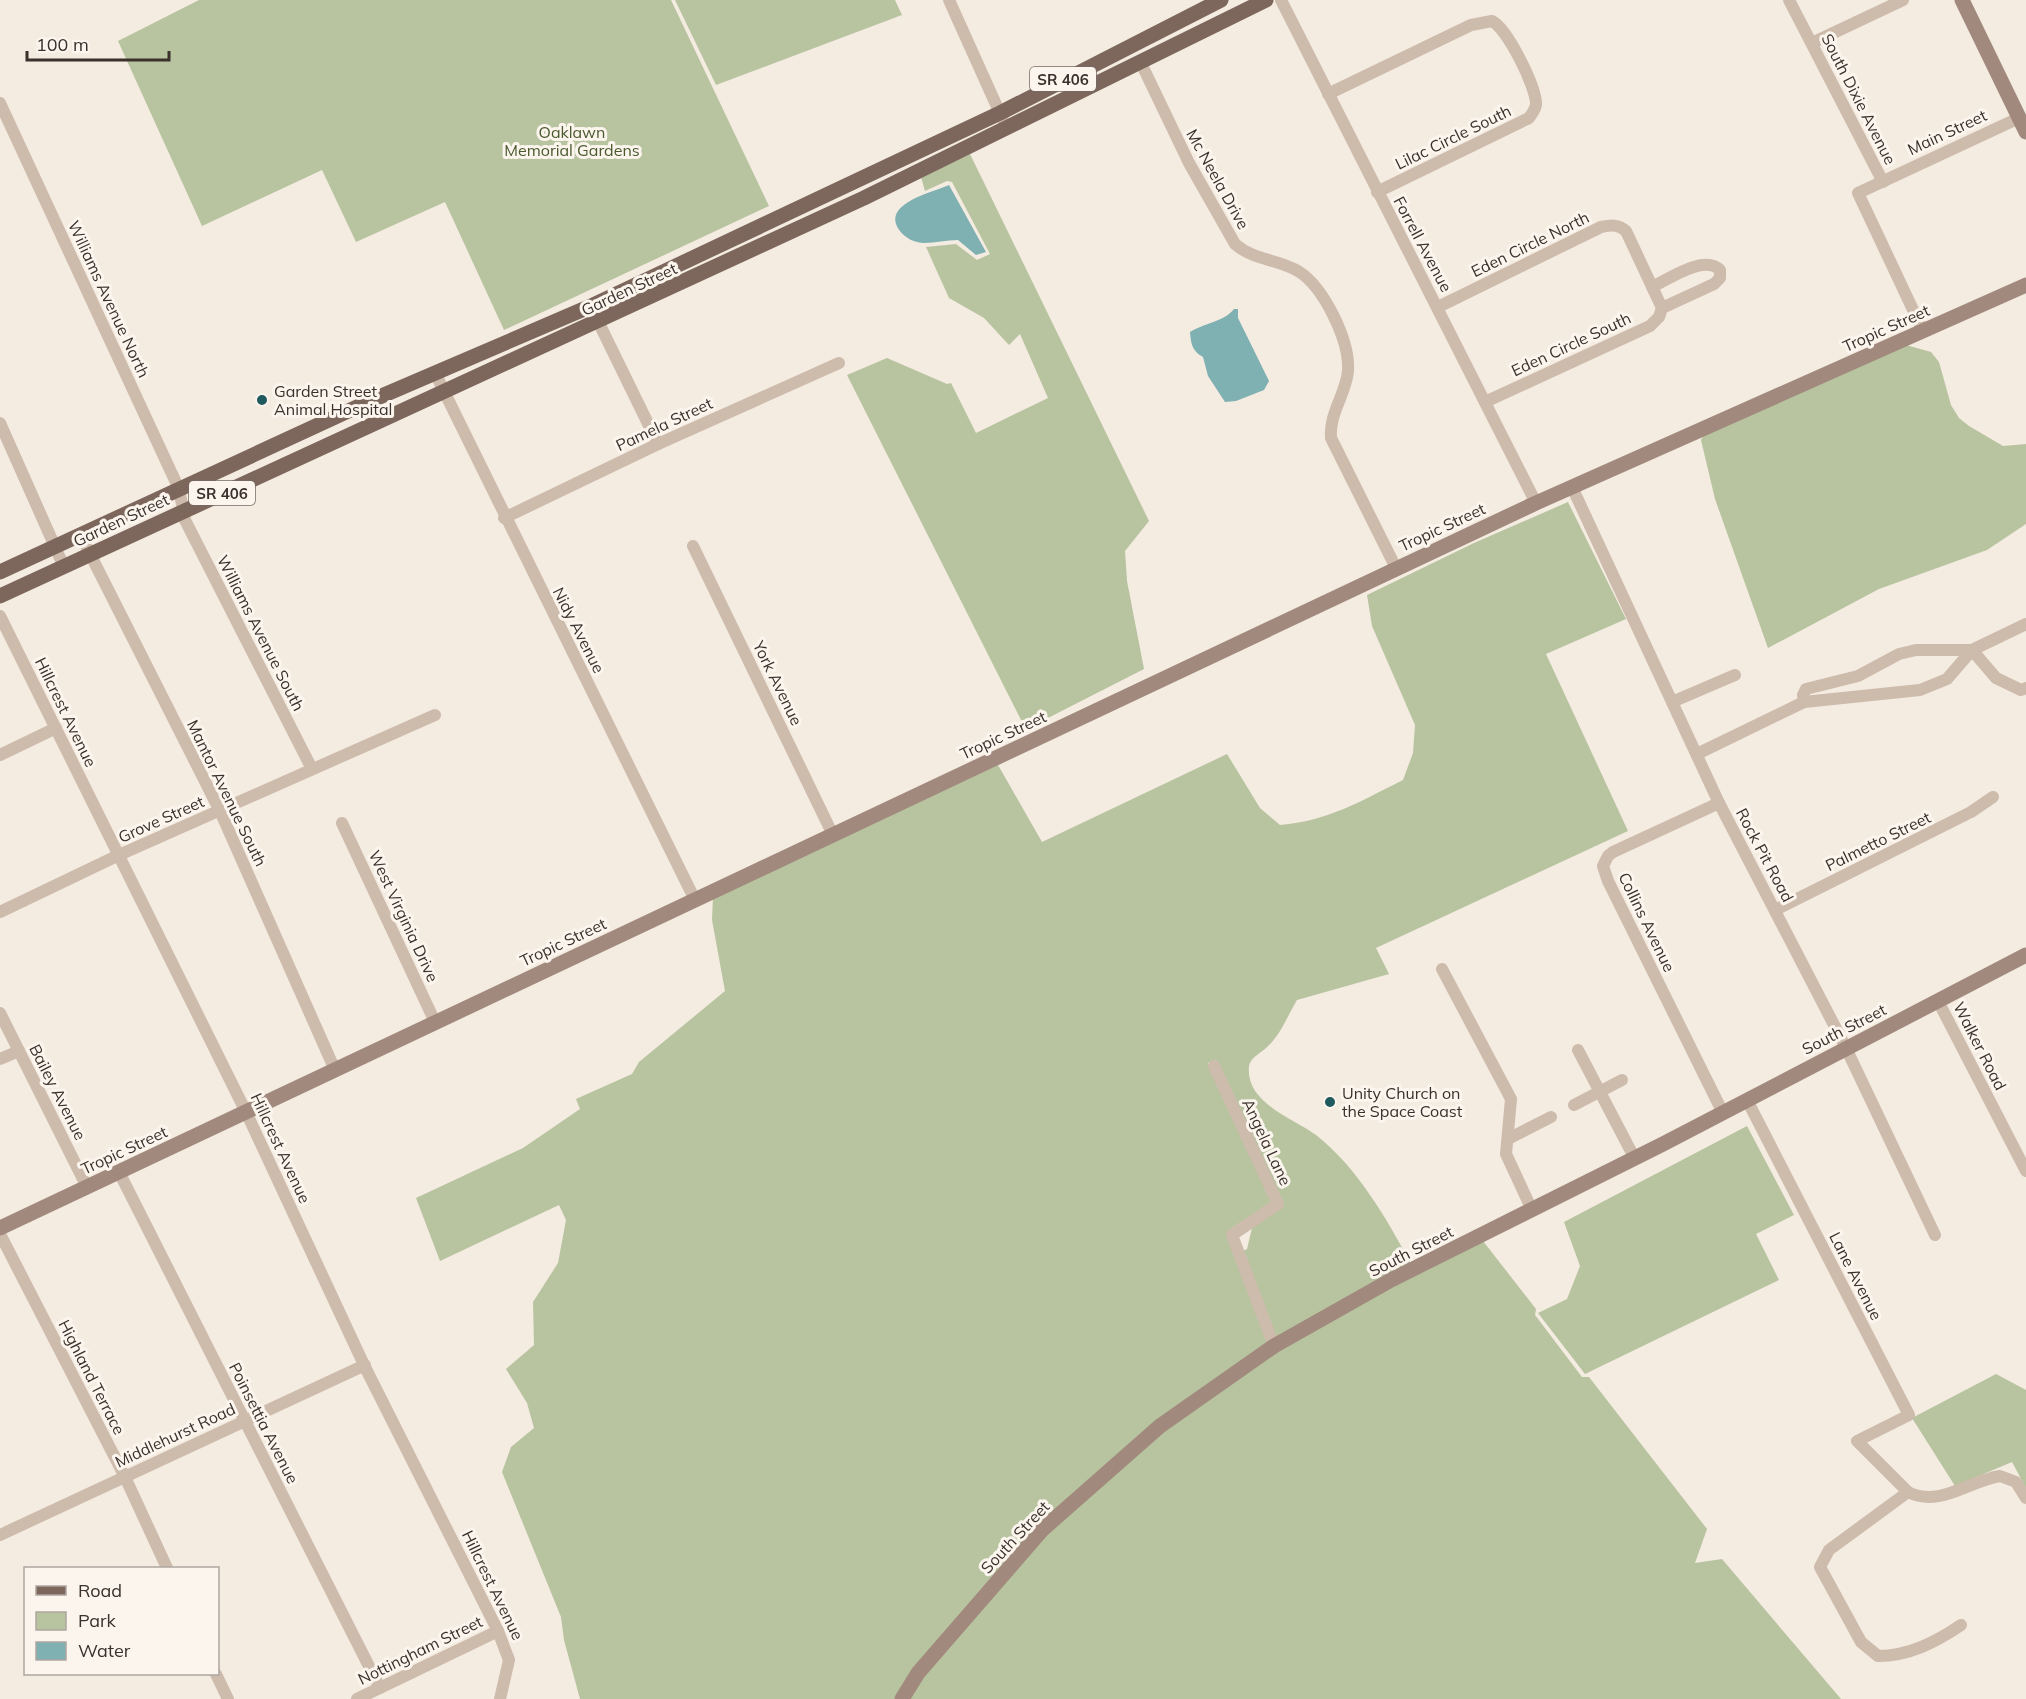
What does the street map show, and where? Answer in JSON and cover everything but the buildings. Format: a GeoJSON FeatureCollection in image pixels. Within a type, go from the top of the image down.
{"type":"FeatureCollection","features":[{"type":"Feature","properties":{"kind":"main road","name":"Garden Street"},"geometry":{"type":"LineString","coordinates":[[0,596],[705,273],[1007,130],[1140,61],[1266,0]]}},
{"type":"Feature","properties":{"kind":"main road","name":"Garden Street"},"geometry":{"type":"LineString","coordinates":[[0,572],[258,452],[591,306],[1000,113],[1211,2]]}},
{"type":"Feature","properties":{"kind":"main road"},"geometry":{"type":"LineString","coordinates":[[258,452],[271,460],[276,469]]}},
{"type":"Feature","properties":{"kind":"street"},"geometry":{"type":"LineString","coordinates":[[949,0],[1007,130]]}},
{"type":"Feature","properties":{"kind":"street","name":"Forrell Avenue"},"geometry":{"type":"LineString","coordinates":[[1281,0],[1536,503]]}},
{"type":"Feature","properties":{"kind":"street","name":"South Dixie Avenue"},"geometry":{"type":"LineString","coordinates":[[1789,0],[1883,182],[1858,193],[1923,331]]}},
{"type":"Feature","properties":{"kind":"street"},"geometry":{"type":"LineString","coordinates":[[1812,43],[1903,0]]}},
{"type":"Feature","properties":{"kind":"street"},"geometry":{"type":"LineString","coordinates":[[1962,0],[2023,117],[2026,132]]}},
{"type":"Feature","properties":{"kind":"street"},"geometry":{"type":"LineString","coordinates":[[1211,2],[1216,24]]}},
{"type":"Feature","properties":{"kind":"street","name":"Lilac Circle South"},"geometry":{"type":"LineString","coordinates":[[1328,94],[1471,25],[1487,21],[1497,24],[1505,32],[1524,70],[1536,102],[1529,118],[1377,192]]}},
{"type":"Feature","properties":{"kind":"street","name":"Mc Neela Drive"},"geometry":{"type":"LineString","coordinates":[[1140,61],[1184,153],[1234,244],[1245,252],[1298,271],[1316,288],[1335,320],[1345,345],[1348,372],[1332,418],[1331,438],[1396,568]]}},
{"type":"Feature","properties":{"kind":"street","name":"Williams Avenue North"},"geometry":{"type":"LineString","coordinates":[[0,103],[179,489],[181,512]]}},
{"type":"Feature","properties":{"kind":"street","name":"Main Street"},"geometry":{"type":"LineString","coordinates":[[1883,182],[2023,117]]}},
{"type":"Feature","properties":{"kind":"street"},"geometry":{"type":"LineString","coordinates":[[856,181],[864,198]]}},
{"type":"Feature","properties":{"kind":"street","name":"Eden Circle North"},"geometry":{"type":"LineString","coordinates":[[1437,307],[1601,227],[1610,225],[1618,226],[1626,231],[1662,308]]}},
{"type":"Feature","properties":{"kind":"street"},"geometry":{"type":"LineString","coordinates":[[697,256],[705,273]]}},
{"type":"Feature","properties":{"kind":"street"},"geometry":{"type":"LineString","coordinates":[[1652,287],[1703,264],[1713,265],[1720,270],[1720,278],[1714,284],[1662,308]]}},
{"type":"Feature","properties":{"kind":"street","name":"Tropic Street"},"geometry":{"type":"LineString","coordinates":[[0,1228],[1396,568],[1536,503],[2026,285]]}},
{"type":"Feature","properties":{"kind":"street"},"geometry":{"type":"LineString","coordinates":[[591,306],[658,444]]}},
{"type":"Feature","properties":{"kind":"street","name":"Eden Circle South"},"geometry":{"type":"LineString","coordinates":[[1485,402],[1650,326],[1659,317],[1662,308]]}},
{"type":"Feature","properties":{"kind":"street"},"geometry":{"type":"LineString","coordinates":[[516,337],[524,356]]}},
{"type":"Feature","properties":{"kind":"street","name":"Pamela Street"},"geometry":{"type":"LineString","coordinates":[[504,518],[658,444],[839,363]]}},
{"type":"Feature","properties":{"kind":"street","name":"Nidy Avenue"},"geometry":{"type":"LineString","coordinates":[[435,374],[504,518],[695,900]]}},
{"type":"Feature","properties":{"kind":"street"},"geometry":{"type":"LineString","coordinates":[[0,423],[64,567]]}},
{"type":"Feature","properties":{"kind":"street","name":"Rock Pit Road"},"geometry":{"type":"LineString","coordinates":[[1572,487],[1719,803],[1846,1048],[1935,1235]]}},
{"type":"Feature","properties":{"kind":"street","name":"Williams Avenue South"},"geometry":{"type":"LineString","coordinates":[[181,512],[312,770]]}},
{"type":"Feature","properties":{"kind":"street","name":"Mantor Avenue South"},"geometry":{"type":"LineString","coordinates":[[81,536],[220,811],[335,1070]]}},
{"type":"Feature","properties":{"kind":"street","name":"York Avenue"},"geometry":{"type":"LineString","coordinates":[[693,546],[833,835]]}},
{"type":"Feature","properties":{"kind":"street","name":"Hillcrest Avenue"},"geometry":{"type":"LineString","coordinates":[[0,616],[246,1112],[364,1365],[498,1631],[509,1660],[500,1699]]}},
{"type":"Feature","properties":{"kind":"street"},"geometry":{"type":"LineString","coordinates":[[1697,754],[1804,702],[1920,690],[1947,679],[1972,650],[2026,624]]}},
{"type":"Feature","properties":{"kind":"street"},"geometry":{"type":"LineString","coordinates":[[1804,702],[1803,695],[1806,689],[1858,675],[1899,654],[1916,650],[1972,650],[1996,678],[2021,690],[2026,688]]}},
{"type":"Feature","properties":{"kind":"street"},"geometry":{"type":"LineString","coordinates":[[1672,702],[1735,675]]}},
{"type":"Feature","properties":{"kind":"street","name":"Grove Street"},"geometry":{"type":"LineString","coordinates":[[0,912],[119,855],[435,715]]}},
{"type":"Feature","properties":{"kind":"street"},"geometry":{"type":"LineString","coordinates":[[0,755],[56,728]]}},
{"type":"Feature","properties":{"kind":"street","name":"Palmetto Street"},"geometry":{"type":"LineString","coordinates":[[1775,910],[1971,813],[1993,797]]}},
{"type":"Feature","properties":{"kind":"street","name":"Collins Avenue"},"geometry":{"type":"LineString","coordinates":[[1719,803],[1613,852],[1603,866],[1608,881],[1723,1113]]}},
{"type":"Feature","properties":{"kind":"street","name":"West Virginia Drive"},"geometry":{"type":"LineString","coordinates":[[342,823],[435,1022]]}},
{"type":"Feature","properties":{"kind":"street","name":"South Street"},"geometry":{"type":"LineString","coordinates":[[902,1699],[918,1673],[1042,1530],[1160,1426],[1274,1346],[1391,1280],[1635,1159],[2026,955]]}},
{"type":"Feature","properties":{"kind":"street"},"geometry":{"type":"LineString","coordinates":[[1442,969],[1511,1099],[1506,1154],[1532,1210]]}},
{"type":"Feature","properties":{"kind":"street","name":"Walker Road"},"geometry":{"type":"LineString","coordinates":[[1938,1001],[2026,1171]]}},
{"type":"Feature","properties":{"kind":"street","name":"Bailey Avenue"},"geometry":{"type":"LineString","coordinates":[[0,1013],[87,1187]]}},
{"type":"Feature","properties":{"kind":"street"},"geometry":{"type":"LineString","coordinates":[[1578,1050],[1598,1093],[1635,1159]]}},
{"type":"Feature","properties":{"kind":"street"},"geometry":{"type":"LineString","coordinates":[[0,1059],[19,1051]]}},
{"type":"Feature","properties":{"kind":"street","name":"Angela Lane"},"geometry":{"type":"LineString","coordinates":[[1214,1066],[1278,1204],[1232,1235],[1274,1346]]}},
{"type":"Feature","properties":{"kind":"street"},"geometry":{"type":"LineString","coordinates":[[1574,1105],[1622,1080]]}},
{"type":"Feature","properties":{"kind":"street","name":"Lane Avenue"},"geometry":{"type":"LineString","coordinates":[[1747,1100],[1909,1415],[1857,1441],[1908,1492]]}},
{"type":"Feature","properties":{"kind":"street"},"geometry":{"type":"LineString","coordinates":[[1508,1139],[1551,1117]]}},
{"type":"Feature","properties":{"kind":"street","name":"Poinsettia Avenue"},"geometry":{"type":"LineString","coordinates":[[119,1172],[381,1688]]}},
{"type":"Feature","properties":{"kind":"street","name":"Highland Terrace"},"geometry":{"type":"LineString","coordinates":[[0,1234],[125,1477],[166,1567]]}},
{"type":"Feature","properties":{"kind":"street","name":"Middlehurst Road"},"geometry":{"type":"LineString","coordinates":[[0,1535],[364,1365]]}},
{"type":"Feature","properties":{"kind":"street"},"geometry":{"type":"LineString","coordinates":[[1961,1625],[1914,1650],[1897,1656],[1878,1656],[1861,1642],[1820,1567],[1829,1550],[1908,1492],[1924,1497],[1948,1495],[1986,1479],[2000,1476],[2011,1479],[2026,1498]]}},
{"type":"Feature","properties":{"kind":"street","name":"Nottingham Street"},"geometry":{"type":"LineString","coordinates":[[357,1699],[498,1631]]}},
{"type":"Feature","properties":{"kind":"street"},"geometry":{"type":"LineString","coordinates":[[216,1675],[228,1699]]}},
{"type":"Feature","properties":{"kind":"green space","name":"Oaklawn Memorial Gardens"},"geometry":{"type":"Polygon","coordinates":[[[199,0],[671,0],[769,206],[504,330],[445,202],[356,242],[322,170],[202,226],[118,41],[199,0]]]}},
{"type":"Feature","properties":{"kind":"green space"},"geometry":{"type":"Polygon","coordinates":[[[675,0],[895,0],[902,15],[716,85],[675,0]]]}},
{"type":"Feature","properties":{"kind":"green space"},"geometry":{"type":"Polygon","coordinates":[[[970,154],[1149,521],[1125,551],[1127,581],[1144,669],[1046,719],[1021,720],[847,375],[887,358],[947,384],[951,383],[976,433],[1048,398],[1020,334],[1009,345],[984,318],[949,298],[926,247],[956,244],[977,260],[990,254],[952,182],[947,181],[925,191],[921,177],[970,154]]]}},
{"type":"Feature","properties":{"kind":"green space"},"geometry":{"type":"Polygon","coordinates":[[[1906,345],[1931,352],[1939,362],[1951,405],[1959,418],[2003,446],[2026,444],[2026,524],[1987,550],[1879,589],[1768,648],[1715,499],[1701,440],[1704,434],[1906,345]]]}},
{"type":"Feature","properties":{"kind":"green space"},"geometry":{"type":"Polygon","coordinates":[[[1568,502],[1626,619],[1546,654],[1628,831],[1376,948],[1389,974],[1297,1000],[1276,1037],[1249,1066],[1250,1079],[1262,1100],[1316,1135],[1345,1162],[1392,1229],[1411,1264],[1276,1338],[1243,1251],[1247,1249],[1252,1228],[1282,1202],[1216,1060],[1208,1063],[1271,1202],[1229,1230],[1268,1343],[1039,1525],[896,1699],[580,1699],[564,1640],[561,1617],[502,1472],[511,1447],[534,1428],[527,1403],[506,1369],[534,1345],[533,1302],[558,1263],[566,1220],[559,1205],[440,1261],[416,1198],[523,1148],[580,1109],[576,1099],[632,1074],[639,1062],[725,991],[712,920],[713,897],[998,765],[1042,842],[1227,754],[1260,808],[1280,825],[1329,815],[1403,780],[1413,753],[1415,725],[1372,626],[1367,595],[1474,543],[1568,502]]]}},
{"type":"Feature","properties":{"kind":"green space"},"geometry":{"type":"Polygon","coordinates":[[[1747,1126],[1794,1215],[1756,1234],[1779,1280],[1585,1374],[1538,1313],[1567,1299],[1580,1266],[1564,1222],[1747,1126]]]}},
{"type":"Feature","properties":{"kind":"green space"},"geometry":{"type":"Polygon","coordinates":[[[1483,1241],[1536,1309],[1535,1315],[1582,1377],[1589,1377],[1707,1529],[1695,1563],[1722,1559],[1841,1699],[909,1699],[922,1676],[1046,1534],[1163,1431],[1276,1351],[1393,1285],[1483,1241]]]}},
{"type":"Feature","properties":{"kind":"green space"},"geometry":{"type":"Polygon","coordinates":[[[1996,1374],[2026,1390],[2026,1488],[2012,1462],[1955,1486],[1912,1418],[1996,1374]]]}},
{"type":"Feature","properties":{"kind":"water"},"geometry":{"type":"Polygon","coordinates":[[[949,185],[986,252],[976,255],[958,240],[917,242],[907,238],[900,231],[896,222],[897,214],[902,207],[920,196],[949,185]]]}},
{"type":"Feature","properties":{"kind":"water"},"geometry":{"type":"Polygon","coordinates":[[[1234,309],[1238,309],[1238,318],[1269,381],[1264,390],[1236,401],[1225,402],[1208,376],[1203,357],[1193,347],[1190,332],[1225,317],[1234,309]]]}},
{"type":"Feature","properties":{"kind":"place","name":"Garden Street Animal Hospital"},"geometry":{"type":"Point","coordinates":[262,400]}},
{"type":"Feature","properties":{"kind":"place","name":"Unity Church on the Space Coast"},"geometry":{"type":"Point","coordinates":[1330,1102]}}]}
